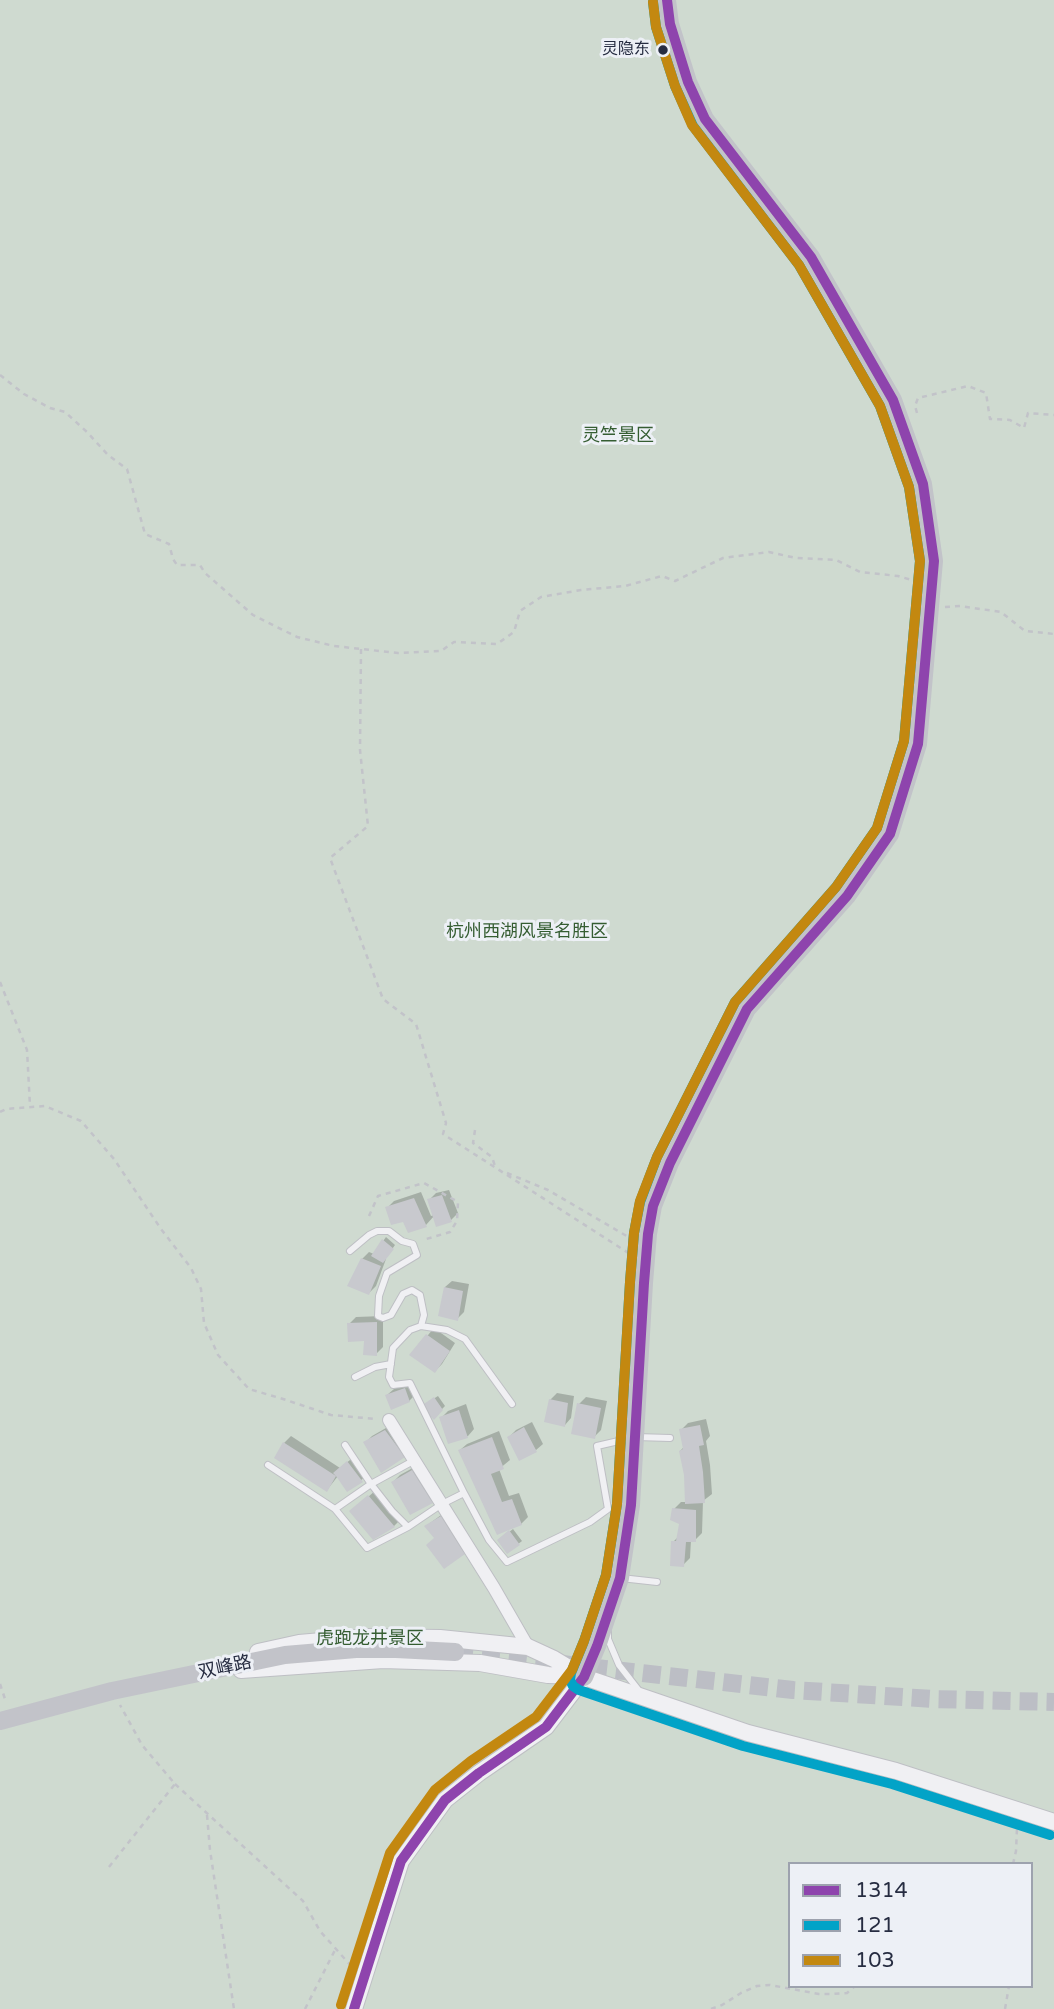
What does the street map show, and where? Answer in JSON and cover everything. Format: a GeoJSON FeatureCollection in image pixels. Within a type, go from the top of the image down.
{"type":"FeatureCollection","features":[{"type":"Feature","properties":{"kind":"main road"},"geometry":{"type":"LineString","coordinates":[[584,1676],[620,1578],[631,1505],[636,1437],[639,1251],[653,1206],[670,1163],[747,1009],[847,896],[890,834],[918,744],[934,561],[923,484],[893,400],[811,257],[705,119],[688,82],[670,24],[667,0]]}},
{"type":"Feature","properties":{"kind":"main road","name":"双峰路"},"geometry":{"type":"LineString","coordinates":[[0,1721],[112,1691],[285,1655],[356,1649],[455,1652]]}},
{"type":"Feature","properties":{"kind":"street"},"geometry":{"type":"LineString","coordinates":[[390,1420],[528,1647]]}},
{"type":"Feature","properties":{"kind":"street"},"geometry":{"type":"LineString","coordinates":[[204,1672],[253,1653],[299,1643],[368,1637],[440,1638],[528,1647],[584,1676],[748,1733],[896,1770],[1054,1822]]}},
{"type":"Feature","properties":{"kind":"street"},"geometry":{"type":"LineString","coordinates":[[204,1672],[383,1660],[480,1663],[548,1675],[584,1676]]}},
{"type":"Feature","properties":{"kind":"street"},"geometry":{"type":"LineString","coordinates":[[354,2009],[401,1861],[445,1800],[546,1727],[584,1676]]}},
{"type":"Feature","properties":{"kind":"lane"},"geometry":{"type":"LineString","coordinates":[[350,1251],[377,1231],[389,1231],[402,1241],[413,1244],[417,1255],[387,1273],[379,1296],[378,1316],[383,1318],[391,1315],[403,1294],[412,1290],[420,1295],[424,1315],[421,1326]]}},
{"type":"Feature","properties":{"kind":"lane"},"geometry":{"type":"LineString","coordinates":[[512,1404],[465,1339],[447,1331],[421,1326],[410,1330],[393,1348],[389,1377],[393,1385],[410,1383],[489,1541],[507,1562],[590,1522],[608,1509],[597,1446],[636,1437],[670,1438]]}},
{"type":"Feature","properties":{"kind":"lane"},"geometry":{"type":"LineString","coordinates":[[355,1377],[375,1367],[391,1364]]}},
{"type":"Feature","properties":{"kind":"lane"},"geometry":{"type":"LineString","coordinates":[[345,1446],[371,1484],[408,1527]]}},
{"type":"Feature","properties":{"kind":"lane"},"geometry":{"type":"LineString","coordinates":[[335,1508],[415,1460]]}},
{"type":"Feature","properties":{"kind":"lane"},"geometry":{"type":"LineString","coordinates":[[268,1465],[335,1508],[367,1548],[464,1493]]}},
{"type":"Feature","properties":{"kind":"lane"},"geometry":{"type":"LineString","coordinates":[[620,1578],[657,1582]]}},
{"type":"Feature","properties":{"kind":"lane"},"geometry":{"type":"LineString","coordinates":[[608,1610],[608,1639],[619,1665],[641,1692],[670,1707]]}},
{"type":"Feature","properties":{"kind":"path"},"geometry":{"type":"LineString","coordinates":[[0,375],[24,394],[50,408],[65,412],[108,455],[127,469],[145,534],[169,544],[177,565],[200,565],[205,573],[253,615],[297,637],[334,646],[398,653],[442,651],[454,642],[498,644],[514,632],[520,611],[541,597],[625,586],[662,576],[675,581],[723,558],[769,552],[796,558],[835,559],[860,572],[898,576],[918,583],[932,583]]}},
{"type":"Feature","properties":{"kind":"path"},"geometry":{"type":"LineString","coordinates":[[918,418],[915,406],[918,398],[968,386],[986,393],[990,419],[1010,420],[1024,428],[1028,413],[1054,415]]}},
{"type":"Feature","properties":{"kind":"path"},"geometry":{"type":"LineString","coordinates":[[930,608],[960,606],[1001,612],[1026,631],[1054,634]]}},
{"type":"Feature","properties":{"kind":"path"},"geometry":{"type":"LineString","coordinates":[[361,649],[360,750],[368,826],[330,858],[383,999],[415,1024],[446,1123],[443,1134],[639,1251]]}},
{"type":"Feature","properties":{"kind":"path"},"geometry":{"type":"LineString","coordinates":[[0,982],[27,1050],[30,1107]]}},
{"type":"Feature","properties":{"kind":"path"},"geometry":{"type":"LineString","coordinates":[[0,1112],[6,1109],[45,1106],[81,1121],[114,1159],[191,1268],[201,1289],[204,1323],[218,1355],[249,1390],[331,1415],[390,1420]]}},
{"type":"Feature","properties":{"kind":"path"},"geometry":{"type":"LineString","coordinates":[[475,1130],[474,1143],[492,1157],[497,1168],[548,1190],[639,1251]]}},
{"type":"Feature","properties":{"kind":"path"},"geometry":{"type":"LineString","coordinates":[[369,1216],[378,1196],[424,1183],[458,1202],[457,1221],[450,1232],[413,1244]]}},
{"type":"Feature","properties":{"kind":"path"},"geometry":{"type":"LineString","coordinates":[[112,1691],[142,1745],[175,1784],[303,1901],[320,1931],[363,1980]]}},
{"type":"Feature","properties":{"kind":"path"},"geometry":{"type":"LineString","coordinates":[[109,1867],[175,1784]]}},
{"type":"Feature","properties":{"kind":"path"},"geometry":{"type":"LineString","coordinates":[[1013,1862],[1017,1811]]}},
{"type":"Feature","properties":{"kind":"path"},"geometry":{"type":"LineString","coordinates":[[207,1815],[209,1850],[234,2009]]}},
{"type":"Feature","properties":{"kind":"path"},"geometry":{"type":"LineString","coordinates":[[305,2009],[336,1948]]}},
{"type":"Feature","properties":{"kind":"path"},"geometry":{"type":"LineString","coordinates":[[711,2009],[757,1986],[770,1985],[819,1994],[847,1993],[853,1988]]}},
{"type":"Feature","properties":{"kind":"path"},"geometry":{"type":"LineString","coordinates":[[1005,2009],[1009,1988]]}},
{"type":"Feature","properties":{"kind":"green space","name":"杭州西湖风景名胜区"},"geometry":{"type":"Polygon","coordinates":[[[0,0],[1054,0],[1054,2009],[0,2009],[0,0]]]}},
{"type":"Feature","properties":{"kind":"building"},"geometry":{"type":"Polygon","coordinates":[[[442,1195],[452,1222],[436,1227],[427,1199],[442,1195]]]}},
{"type":"Feature","properties":{"kind":"building"},"geometry":{"type":"Polygon","coordinates":[[[414,1198],[427,1227],[408,1233],[403,1222],[391,1225],[385,1207],[414,1198]]]}},
{"type":"Feature","properties":{"kind":"building"},"geometry":{"type":"Polygon","coordinates":[[[382,1239],[394,1249],[383,1263],[371,1256],[382,1239]]]}},
{"type":"Feature","properties":{"kind":"building"},"geometry":{"type":"Polygon","coordinates":[[[361,1258],[381,1266],[369,1295],[347,1286],[361,1258]]]}},
{"type":"Feature","properties":{"kind":"building"},"geometry":{"type":"Polygon","coordinates":[[[444,1287],[463,1291],[458,1321],[438,1316],[444,1287]]]}},
{"type":"Feature","properties":{"kind":"building"},"geometry":{"type":"Polygon","coordinates":[[[377,1322],[377,1356],[363,1355],[364,1341],[348,1342],[347,1323],[377,1322]]]}},
{"type":"Feature","properties":{"kind":"building"},"geometry":{"type":"Polygon","coordinates":[[[426,1334],[450,1351],[435,1373],[409,1355],[426,1334]]]}},
{"type":"Feature","properties":{"kind":"building"},"geometry":{"type":"Polygon","coordinates":[[[405,1388],[410,1402],[391,1410],[385,1395],[405,1388]]]}},
{"type":"Feature","properties":{"kind":"building"},"geometry":{"type":"Polygon","coordinates":[[[434,1397],[443,1410],[434,1420],[421,1406],[434,1397]]]}},
{"type":"Feature","properties":{"kind":"building"},"geometry":{"type":"Polygon","coordinates":[[[549,1399],[568,1403],[565,1427],[544,1422],[549,1399]]]}},
{"type":"Feature","properties":{"kind":"building"},"geometry":{"type":"Polygon","coordinates":[[[577,1403],[601,1408],[595,1439],[571,1434],[577,1403]]]}},
{"type":"Feature","properties":{"kind":"building"},"geometry":{"type":"Polygon","coordinates":[[[459,1410],[468,1438],[448,1444],[439,1417],[459,1410]]]}},
{"type":"Feature","properties":{"kind":"building"},"geometry":{"type":"Polygon","coordinates":[[[700,1425],[704,1445],[699,1446],[705,1503],[685,1504],[684,1475],[679,1451],[683,1449],[679,1429],[700,1425]]]}},
{"type":"Feature","properties":{"kind":"building"},"geometry":{"type":"Polygon","coordinates":[[[524,1427],[537,1452],[519,1461],[507,1437],[524,1427]]]}},
{"type":"Feature","properties":{"kind":"building"},"geometry":{"type":"Polygon","coordinates":[[[385,1430],[405,1457],[381,1473],[363,1442],[385,1430]]]}},
{"type":"Feature","properties":{"kind":"building"},"geometry":{"type":"Polygon","coordinates":[[[492,1437],[504,1469],[491,1474],[502,1502],[512,1499],[522,1525],[497,1535],[458,1450],[492,1437]]]}},
{"type":"Feature","properties":{"kind":"building"},"geometry":{"type":"Polygon","coordinates":[[[283,1442],[336,1476],[327,1492],[274,1458],[283,1442]]]}},
{"type":"Feature","properties":{"kind":"building"},"geometry":{"type":"Polygon","coordinates":[[[347,1461],[363,1482],[347,1492],[333,1473],[347,1461]]]}},
{"type":"Feature","properties":{"kind":"building"},"geometry":{"type":"Polygon","coordinates":[[[412,1470],[433,1503],[410,1515],[391,1482],[412,1470]]]}},
{"type":"Feature","properties":{"kind":"building"},"geometry":{"type":"Polygon","coordinates":[[[368,1495],[395,1527],[373,1540],[349,1511],[368,1495]]]}},
{"type":"Feature","properties":{"kind":"building"},"geometry":{"type":"Polygon","coordinates":[[[672,1508],[696,1510],[696,1542],[686,1542],[684,1567],[670,1566],[671,1541],[676,1541],[679,1524],[670,1520],[672,1508]]]}},
{"type":"Feature","properties":{"kind":"building"},"geometry":{"type":"Polygon","coordinates":[[[441,1516],[465,1554],[444,1569],[426,1545],[434,1538],[424,1526],[441,1516]]]}},
{"type":"Feature","properties":{"kind":"building"},"geometry":{"type":"Polygon","coordinates":[[[509,1530],[520,1545],[507,1554],[497,1540],[509,1530]]]}},
{"type":"Feature","properties":{"kind":"tunnel"},"geometry":{"type":"LineString","coordinates":[[455,1652],[793,1690],[933,1699],[1054,1702]]}},
{"type":"Feature","properties":{"kind":"transit line","name":"1314"},"geometry":{"type":"LineString","coordinates":[[354,2009],[401,1861],[445,1800],[546,1727],[584,1677],[620,1578],[631,1505],[644,1283],[653,1206],[670,1163],[747,1009],[847,896],[890,834],[918,744],[934,561],[923,484],[893,400],[811,257],[705,119],[688,82],[670,24],[667,0]]}},
{"type":"Feature","properties":{"kind":"transit line","name":"121"},"geometry":{"type":"LineString","coordinates":[[653,2],[656,27],[675,86],[693,126],[799,265],[880,406],[909,487],[920,561],[904,741],[877,828],[836,887],[735,1002],[657,1157],[640,1202],[634,1233],[630,1282],[617,1504],[606,1575],[570,1680],[579,1690],[743,1746],[892,1784],[1050,1835]]}},
{"type":"Feature","properties":{"kind":"transit line","name":"103"},"geometry":{"type":"LineString","coordinates":[[341,2005],[390,1853],[435,1790],[471,1761],[536,1717],[572,1670],[606,1575],[617,1504],[630,1282],[640,1201],[657,1157],[735,1002],[836,887],[877,828],[904,741],[920,561],[909,487],[880,406],[799,265],[692,125],[675,86],[656,27],[653,2]]}},
{"type":"Feature","properties":{"kind":"place","name":"灵隐东"},"geometry":{"type":"Point","coordinates":[663,50]}},
{"type":"Feature","properties":{"kind":"park label","name":"灵竺景区"},"geometry":{"type":"Point","coordinates":[618,436]}},
{"type":"Feature","properties":{"kind":"park label","name":"虎跑龙井景区"},"geometry":{"type":"Point","coordinates":[370,1639]}}]}
